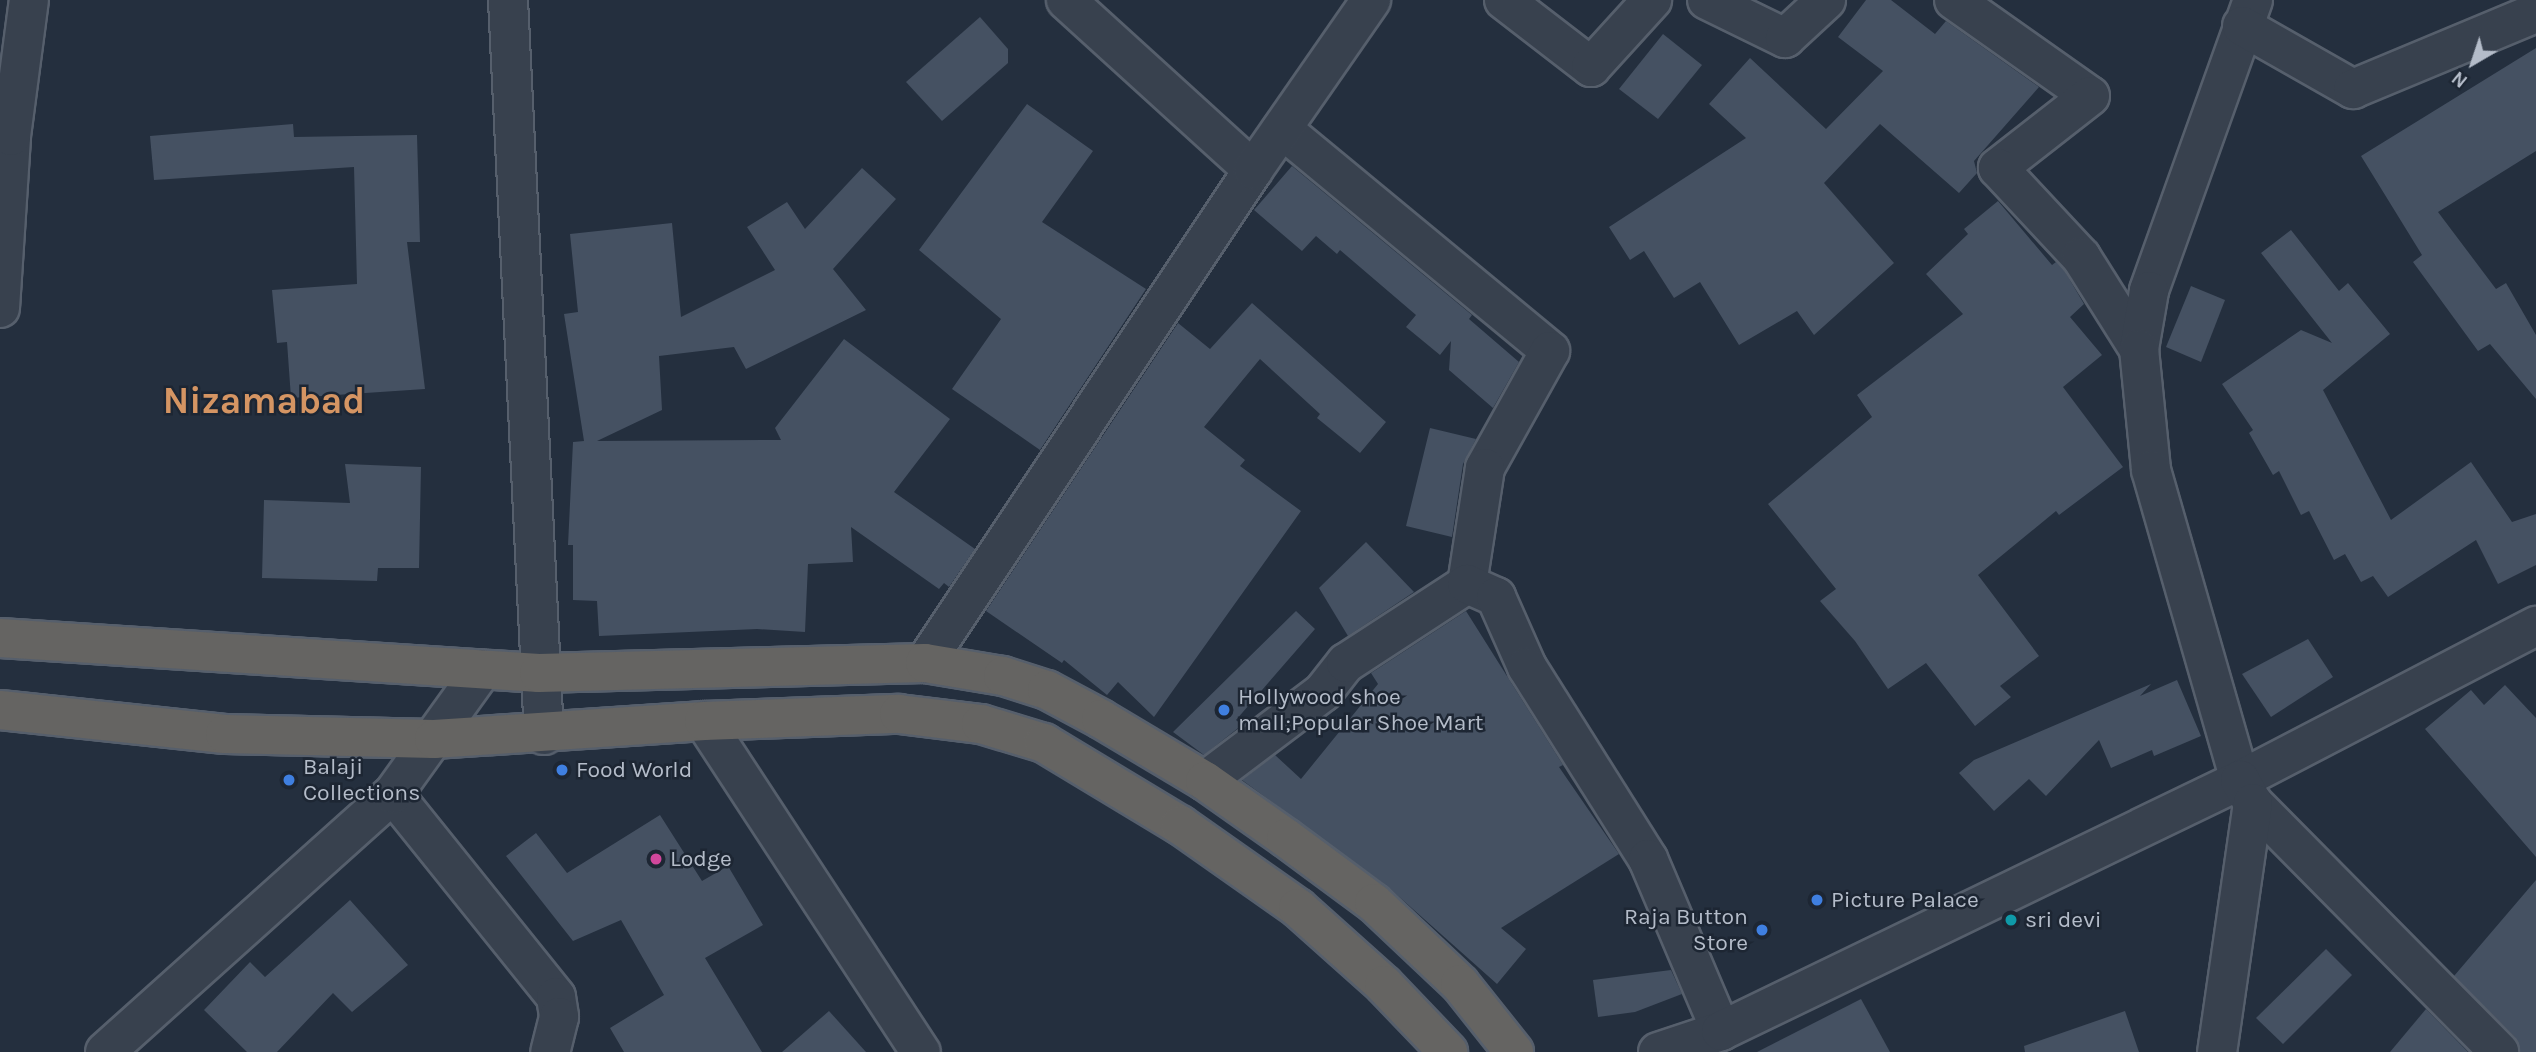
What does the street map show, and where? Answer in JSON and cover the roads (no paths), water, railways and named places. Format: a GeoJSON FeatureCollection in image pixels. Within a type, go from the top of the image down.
{"type":"FeatureCollection","features":[{"type":"Feature","properties":{"kind":"highway"},"geometry":{"type":"LineString","coordinates":[[0,638],[539,673],[925,663],[1003,676],[1047,691],[1205,781],[1374,903],[1460,984],[1514,1052]]}},
{"type":"Feature","properties":{"kind":"highway"},"geometry":{"type":"LineString","coordinates":[[0,710],[225,734],[434,740],[544,735],[704,721],[899,714],[981,724],[1044,743],[1180,825],[1298,908],[1384,985],[1448,1052]]}},
{"type":"Feature","properties":{"kind":"street"},"geometry":{"type":"LineString","coordinates":[[0,308],[11,136],[29,0]]}},
{"type":"Feature","properties":{"kind":"street"},"geometry":{"type":"LineString","coordinates":[[508,0],[544,735]]}},
{"type":"Feature","properties":{"kind":"street"},"geometry":{"type":"LineString","coordinates":[[1066,0],[1252,170]]}},
{"type":"Feature","properties":{"kind":"street"},"geometry":{"type":"LineString","coordinates":[[925,663],[1252,170],[1371,0]]}},
{"type":"Feature","properties":{"kind":"street"},"geometry":{"type":"LineString","coordinates":[[1504,0],[1591,67],[1652,0]]}},
{"type":"Feature","properties":{"kind":"street"},"geometry":{"type":"LineString","coordinates":[[1707,0],[1785,38],[1826,0]]}},
{"type":"Feature","properties":{"kind":"street"},"geometry":{"type":"LineString","coordinates":[[1954,0],[2090,96],[1998,169],[2081,257],[2139,349]]}},
{"type":"Feature","properties":{"kind":"street"},"geometry":{"type":"LineString","coordinates":[[2217,1052],[2246,792],[2151,470],[2139,349],[2149,291],[2248,13],[2353,89],[2536,13],[2526,0]]}},
{"type":"Feature","properties":{"kind":"street"},"geometry":{"type":"LineString","coordinates":[[1205,781],[1324,692],[1346,663],[1467,584],[1485,468],[1550,351],[1282,129]]}},
{"type":"Feature","properties":{"kind":"street"},"geometry":{"type":"LineString","coordinates":[[1467,584],[1496,597],[1527,667],[1648,859],[1721,1031]]}},
{"type":"Feature","properties":{"kind":"street"},"geometry":{"type":"LineString","coordinates":[[1658,1052],[1721,1031],[2246,792],[2536,626]]}},
{"type":"Feature","properties":{"kind":"street"},"geometry":{"type":"LineString","coordinates":[[105,1052],[393,794],[482,670]]}},
{"type":"Feature","properties":{"kind":"street"},"geometry":{"type":"LineString","coordinates":[[704,721],[921,1052]]}},
{"type":"Feature","properties":{"kind":"street"},"geometry":{"type":"LineString","coordinates":[[2246,792],[2499,1052]]}},
{"type":"Feature","properties":{"kind":"street"},"geometry":{"type":"LineString","coordinates":[[393,794],[556,997],[559,1017],[550,1052]]}},
{"type":"Feature","properties":{"kind":"place","name":"Hollywood shoe mall;Popular Shoe Mart"},"geometry":{"type":"Point","coordinates":[1224,710]}},
{"type":"Feature","properties":{"kind":"place","name":"Food World"},"geometry":{"type":"Point","coordinates":[562,770]}},
{"type":"Feature","properties":{"kind":"place","name":"Balaji Collections"},"geometry":{"type":"Point","coordinates":[289,780]}},
{"type":"Feature","properties":{"kind":"place","name":"Lodge"},"geometry":{"type":"Point","coordinates":[656,859]}},
{"type":"Feature","properties":{"kind":"place","name":"Picture Palace"},"geometry":{"type":"Point","coordinates":[1817,900]}},
{"type":"Feature","properties":{"kind":"place","name":"sri devi"},"geometry":{"type":"Point","coordinates":[2011,920]}},
{"type":"Feature","properties":{"kind":"place","name":"Raja Button Store"},"geometry":{"type":"Point","coordinates":[1762,930]}},
{"type":"Feature","properties":{"kind":"district","name":"Nizamabad"},"geometry":{"type":"Point","coordinates":[264,401]}}]}
